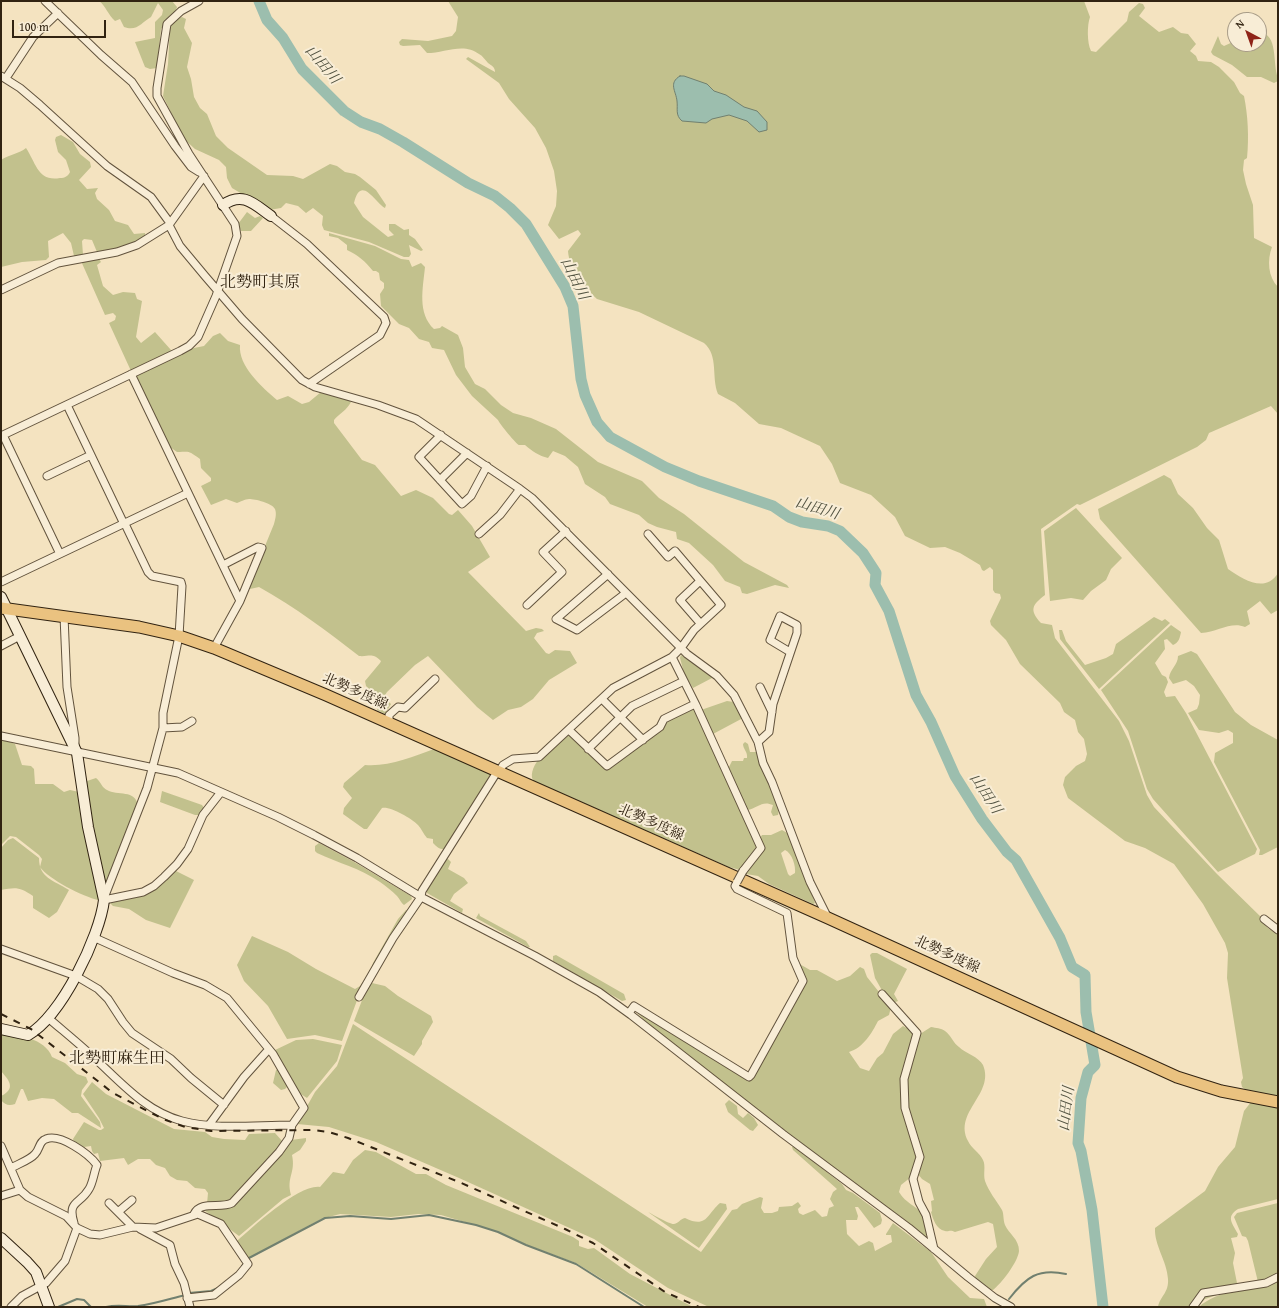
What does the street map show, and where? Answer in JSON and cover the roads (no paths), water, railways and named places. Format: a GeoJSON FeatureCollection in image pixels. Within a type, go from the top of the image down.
{"type":"FeatureCollection","features":[{"type":"Feature","properties":{"kind":"main road"},"geometry":{"type":"LineString","coordinates":[[223,205],[234,198],[239,197],[245,199],[271,216]]}},
{"type":"Feature","properties":{"kind":"main road"},"geometry":{"type":"LineString","coordinates":[[1,597],[4,609],[20,636],[76,751],[88,827],[104,899],[103,908],[93,937],[76,976],[64,996],[47,1017],[28,1035],[1,1029]]}},
{"type":"Feature","properties":{"kind":"main road","name":"北勢多度線"},"geometry":{"type":"LineString","coordinates":[[4,609],[139,627],[179,636],[214,648],[389,723],[828,918],[1104,1042],[1177,1077],[1221,1091],[1278,1102]]}},
{"type":"Feature","properties":{"kind":"main road"},"geometry":{"type":"LineString","coordinates":[[1,1238],[36,1272],[49,1307]]}},
{"type":"Feature","properties":{"kind":"street"},"geometry":{"type":"LineString","coordinates":[[45,1],[101,55],[132,82],[191,167],[204,176]]}},
{"type":"Feature","properties":{"kind":"street"},"geometry":{"type":"LineString","coordinates":[[60,554],[2,436],[189,346],[198,337],[218,290],[237,236],[235,224],[189,154],[163,110],[157,96],[157,88],[168,24],[182,10],[200,1]]}},
{"type":"Feature","properties":{"kind":"street"},"geometry":{"type":"LineString","coordinates":[[58,13],[33,37],[4,77],[40,104],[107,166],[151,197],[170,224],[180,246],[218,290],[302,380],[309,384],[410,416],[441,435],[520,489],[532,498],[566,531],[681,648],[717,676],[734,695],[758,742],[763,763],[772,782],[810,882],[828,918]]}},
{"type":"Feature","properties":{"kind":"street"},"geometry":{"type":"LineString","coordinates":[[1,290],[58,263],[127,249],[162,230],[170,224],[204,176]]}},
{"type":"Feature","properties":{"kind":"street"},"geometry":{"type":"LineString","coordinates":[[271,216],[308,244],[384,317],[386,323],[380,335],[309,384]]}},
{"type":"Feature","properties":{"kind":"street"},"geometry":{"type":"LineString","coordinates":[[131,374],[240,601]]}},
{"type":"Feature","properties":{"kind":"street"},"geometry":{"type":"LineString","coordinates":[[67,405],[148,572],[152,576],[181,582],[179,636],[162,713],[163,728],[154,767],[104,899]]}},
{"type":"Feature","properties":{"kind":"street"},"geometry":{"type":"LineString","coordinates":[[441,435],[418,457],[462,504],[471,496],[487,466]]}},
{"type":"Feature","properties":{"kind":"street"},"geometry":{"type":"LineString","coordinates":[[440,480],[467,453]]}},
{"type":"Feature","properties":{"kind":"street"},"geometry":{"type":"LineString","coordinates":[[47,476],[91,454]]}},
{"type":"Feature","properties":{"kind":"street"},"geometry":{"type":"LineString","coordinates":[[479,534],[500,515],[520,489]]}},
{"type":"Feature","properties":{"kind":"street"},"geometry":{"type":"LineString","coordinates":[[1,582],[188,493]]}},
{"type":"Feature","properties":{"kind":"street"},"geometry":{"type":"LineString","coordinates":[[527,605],[562,572],[543,552],[566,531]]}},
{"type":"Feature","properties":{"kind":"street"},"geometry":{"type":"LineString","coordinates":[[359,997],[392,938],[421,897],[422,891],[503,765],[513,758],[539,757],[619,684],[672,657],[681,648],[700,622],[721,605],[675,551],[668,557],[648,534]]}},
{"type":"Feature","properties":{"kind":"street"},"geometry":{"type":"LineString","coordinates":[[214,648],[240,601],[262,548],[258,547],[223,565]]}},
{"type":"Feature","properties":{"kind":"street"},"geometry":{"type":"LineString","coordinates":[[608,574],[556,619],[577,630],[626,593]]}},
{"type":"Feature","properties":{"kind":"street"},"geometry":{"type":"LineString","coordinates":[[700,581],[680,600],[700,622]]}},
{"type":"Feature","properties":{"kind":"street"},"geometry":{"type":"LineString","coordinates":[[64,616],[67,686],[76,751]]}},
{"type":"Feature","properties":{"kind":"street"},"geometry":{"type":"LineString","coordinates":[[758,742],[769,732],[772,712],[797,633],[797,625],[780,616],[770,640],[790,652]]}},
{"type":"Feature","properties":{"kind":"street"},"geometry":{"type":"LineString","coordinates":[[1,646],[20,636]]}},
{"type":"Feature","properties":{"kind":"street"},"geometry":{"type":"LineString","coordinates":[[628,1013],[634,1006],[749,1077],[802,981],[792,958],[787,913],[737,889],[735,886],[743,871],[761,848],[672,657]]}},
{"type":"Feature","properties":{"kind":"street"},"geometry":{"type":"LineString","coordinates":[[389,723],[390,715],[398,707],[405,708],[435,679]]}},
{"type":"Feature","properties":{"kind":"street"},"geometry":{"type":"LineString","coordinates":[[588,749],[632,706],[684,681]]}},
{"type":"Feature","properties":{"kind":"street"},"geometry":{"type":"LineString","coordinates":[[760,687],[772,712]]}},
{"type":"Feature","properties":{"kind":"street"},"geometry":{"type":"LineString","coordinates":[[602,698],[643,740]]}},
{"type":"Feature","properties":{"kind":"street"},"geometry":{"type":"LineString","coordinates":[[569,730],[606,766],[660,727],[664,719],[695,704]]}},
{"type":"Feature","properties":{"kind":"street"},"geometry":{"type":"LineString","coordinates":[[163,728],[182,727],[192,721]]}},
{"type":"Feature","properties":{"kind":"street"},"geometry":{"type":"LineString","coordinates":[[1,736],[178,773],[314,835],[357,858],[421,897],[476,924],[599,992],[783,1134],[909,1228],[995,1298],[1012,1307]]}},
{"type":"Feature","properties":{"kind":"street"},"geometry":{"type":"LineString","coordinates":[[104,899],[143,892],[154,886],[164,877],[177,864],[188,849],[202,815],[221,792]]}},
{"type":"Feature","properties":{"kind":"street"},"geometry":{"type":"LineString","coordinates":[[1264,919],[1278,930]]}},
{"type":"Feature","properties":{"kind":"street"},"geometry":{"type":"LineString","coordinates":[[93,937],[173,973],[205,985],[227,998],[269,1048],[304,1108],[292,1125],[289,1138],[279,1152],[232,1203],[223,1206],[201,1207],[196,1210],[194,1214]]}},
{"type":"Feature","properties":{"kind":"street"},"geometry":{"type":"LineString","coordinates":[[1,949],[76,976],[98,989],[108,999],[122,1022],[132,1033],[171,1059],[191,1078],[224,1105]]}},
{"type":"Feature","properties":{"kind":"street"},"geometry":{"type":"LineString","coordinates":[[882,994],[917,1033],[904,1079],[905,1108],[920,1157],[912,1179],[919,1202],[926,1215],[934,1249]]}},
{"type":"Feature","properties":{"kind":"street"},"geometry":{"type":"LineString","coordinates":[[47,1017],[92,1056],[108,1073],[149,1106],[168,1117],[209,1125],[292,1125]]}},
{"type":"Feature","properties":{"kind":"street"},"geometry":{"type":"LineString","coordinates":[[209,1125],[259,1058],[269,1048]]}},
{"type":"Feature","properties":{"kind":"street"},"geometry":{"type":"LineString","coordinates":[[11,1168],[35,1154],[41,1142],[47,1138],[59,1138],[92,1158],[97,1165],[90,1189],[73,1206],[71,1212],[76,1225],[65,1261],[42,1285],[22,1296],[11,1307]]}},
{"type":"Feature","properties":{"kind":"street"},"geometry":{"type":"LineString","coordinates":[[1,1146],[20,1190],[28,1197],[56,1210],[90,1234],[100,1235],[136,1228],[156,1228],[194,1214],[202,1215],[221,1224],[248,1264],[239,1275],[214,1295],[187,1298]]}},
{"type":"Feature","properties":{"kind":"street"},"geometry":{"type":"LineString","coordinates":[[1,1196],[20,1190]]}},
{"type":"Feature","properties":{"kind":"street"},"geometry":{"type":"LineString","coordinates":[[118,1212],[132,1200]]}},
{"type":"Feature","properties":{"kind":"street"},"geometry":{"type":"LineString","coordinates":[[109,1203],[136,1228],[170,1245],[175,1264],[186,1290],[190,1307]]}},
{"type":"Feature","properties":{"kind":"street"},"geometry":{"type":"LineString","coordinates":[[1193,1307],[1203,1293],[1266,1282],[1278,1277]]}},
{"type":"Feature","properties":{"kind":"waterway","name":"山田川"},"geometry":{"type":"LineString","coordinates":[[259,1],[267,20],[283,38],[302,69],[344,111],[361,122],[380,129],[468,183],[495,196],[526,224],[565,287],[573,306],[581,379],[585,395],[597,422],[610,437],[665,467],[699,481],[773,506],[789,517],[802,522],[828,526],[840,531],[863,553],[876,573],[875,585],[889,611],[916,695],[931,722],[955,776],[982,819],[1007,852],[1016,860],[1060,938],[1072,967],[1085,975],[1086,1012],[1095,1065],[1088,1072],[1081,1098],[1078,1143],[1081,1151],[1092,1210],[1103,1307]]}},
{"type":"Feature","properties":{"kind":"waterway"},"geometry":{"type":"LineString","coordinates":[[242,1266],[249,1258],[325,1218],[350,1216],[391,1219],[429,1215],[476,1225],[498,1232],[526,1245],[576,1264],[644,1307]]}},
{"type":"Feature","properties":{"kind":"waterway"},"geometry":{"type":"LineString","coordinates":[[1009,1299],[1021,1285],[1033,1276],[1048,1272],[1066,1274]]}},
{"type":"Feature","properties":{"kind":"waterway"},"geometry":{"type":"LineString","coordinates":[[189,1293],[211,1291],[218,1288]]}},
{"type":"Feature","properties":{"kind":"waterway"},"geometry":{"type":"LineString","coordinates":[[106,1307],[144,1305],[185,1295]]}},
{"type":"Feature","properties":{"kind":"waterway"},"geometry":{"type":"LineString","coordinates":[[58,1307],[77,1299],[84,1300],[91,1307]]}},
{"type":"Feature","properties":{"kind":"railway"},"geometry":{"type":"LineString","coordinates":[[1,1014],[31,1029],[113,1093],[163,1119],[185,1127],[211,1131],[313,1130],[329,1132],[348,1138],[459,1182],[565,1229],[593,1243],[665,1292],[699,1307]]}},
{"type":"Feature","properties":{"kind":"district","name":"北勢町其原"},"geometry":{"type":"Point","coordinates":[260,283]}},
{"type":"Feature","properties":{"kind":"district","name":"北勢町麻生田"},"geometry":{"type":"Point","coordinates":[117,1059]}}]}
